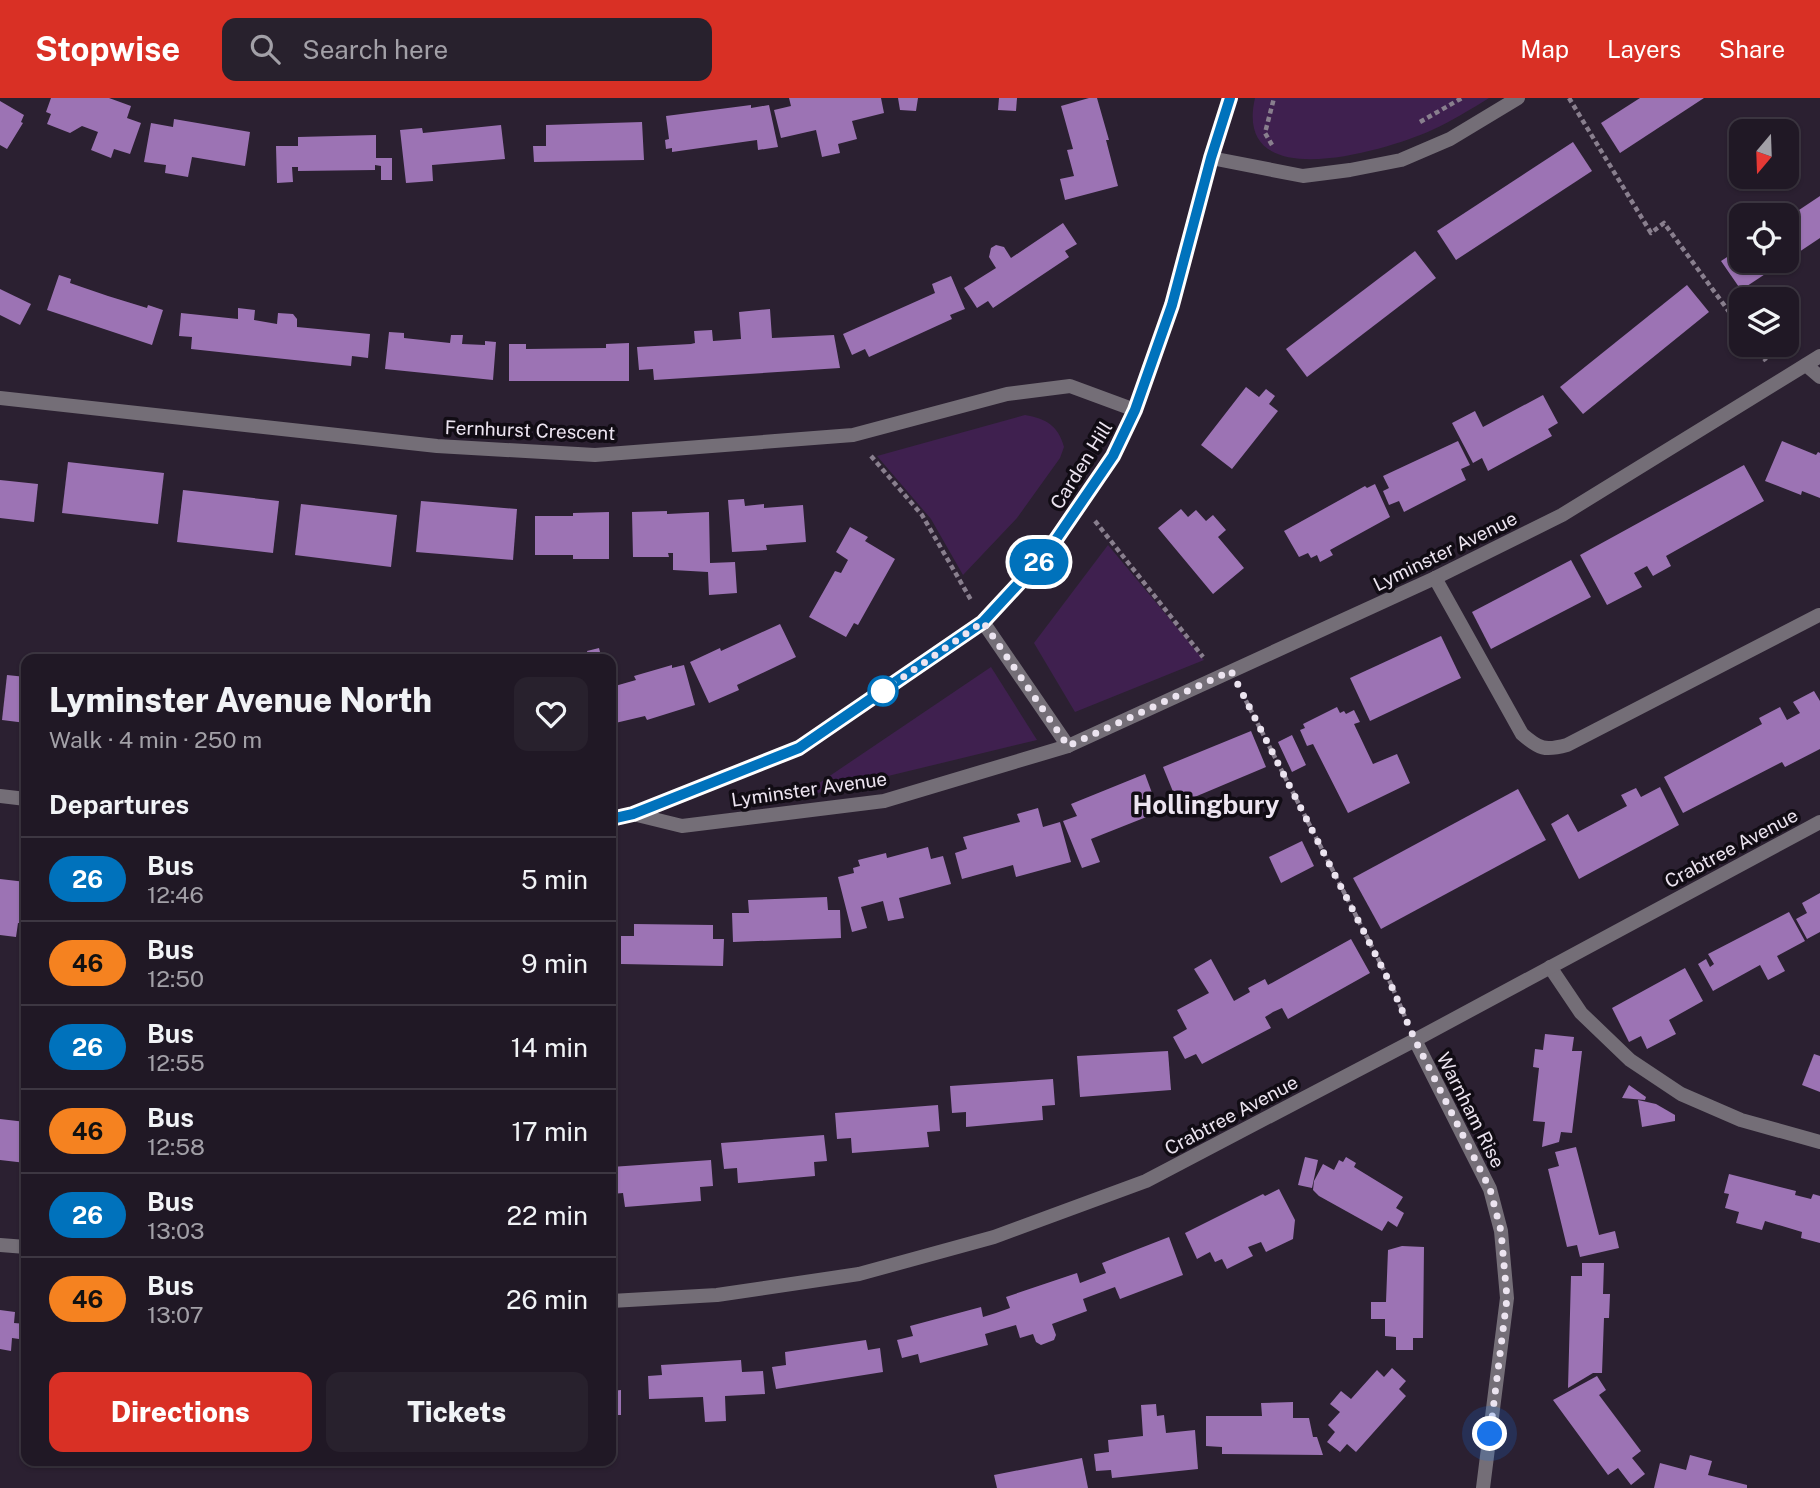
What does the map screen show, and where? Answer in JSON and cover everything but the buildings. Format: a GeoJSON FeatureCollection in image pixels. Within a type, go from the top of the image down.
{"type":"FeatureCollection","features":[{"type":"Feature","properties":{"kind":"street","name":"Carden Hill"},"geometry":{"type":"LineString","coordinates":[[616,818],[633,814],[799,748],[983,622],[1046,554],[1113,456],[1135,410],[1172,305],[1211,158],[1230,98]]}},
{"type":"Feature","properties":{"kind":"street"},"geometry":{"type":"LineString","coordinates":[[1211,158],[1303,176],[1350,170],[1401,160],[1450,139],[1518,98]]}},
{"type":"Feature","properties":{"kind":"street","name":"Lyminster Avenue"},"geometry":{"type":"LineString","coordinates":[[633,814],[682,826],[884,801],[1068,746],[1435,578],[1562,515],[1820,356]]}},
{"type":"Feature","properties":{"kind":"street"},"geometry":{"type":"LineString","coordinates":[[1806,365],[1820,377]]}},
{"type":"Feature","properties":{"kind":"street","name":"Fernhurst Crescent"},"geometry":{"type":"LineString","coordinates":[[0,398],[436,446],[595,455],[853,435],[1007,394],[1070,386],[1135,410]]}},
{"type":"Feature","properties":{"kind":"street"},"geometry":{"type":"LineString","coordinates":[[1435,578],[1522,734],[1537,747],[1547,749],[1567,745],[1819,615]]}},
{"type":"Feature","properties":{"kind":"street"},"geometry":{"type":"LineString","coordinates":[[983,622],[1068,746]]}},
{"type":"Feature","properties":{"kind":"street"},"geometry":{"type":"LineString","coordinates":[[0,796],[21,798]]}},
{"type":"Feature","properties":{"kind":"street","name":"Crabtree Avenue"},"geometry":{"type":"LineString","coordinates":[[616,1301],[717,1295],[859,1274],[994,1237],[1146,1181],[1820,822]]}},
{"type":"Feature","properties":{"kind":"street"},"geometry":{"type":"LineString","coordinates":[[1550,967],[1581,1013],[1630,1060],[1681,1094],[1741,1120],[1820,1142]]}},
{"type":"Feature","properties":{"kind":"street","name":"Warnham Rise"},"geometry":{"type":"LineString","coordinates":[[1415,1040],[1490,1189],[1501,1231],[1507,1298],[1483,1488]]}},
{"type":"Feature","properties":{"kind":"street"},"geometry":{"type":"LineString","coordinates":[[0,1245],[21,1247]]}},
{"type":"Feature","properties":{"kind":"path"},"geometry":{"type":"LineString","coordinates":[[1274,98],[1265,132],[1271,145],[1283,150]]}},
{"type":"Feature","properties":{"kind":"path"},"geometry":{"type":"LineString","coordinates":[[1412,127],[1462,98]]}},
{"type":"Feature","properties":{"kind":"path"},"geometry":{"type":"LineString","coordinates":[[1569,98],[1651,233],[1664,223],[1729,312]]}},
{"type":"Feature","properties":{"kind":"path"},"geometry":{"type":"LineString","coordinates":[[853,435],[922,515],[983,622]]}},
{"type":"Feature","properties":{"kind":"path"},"geometry":{"type":"LineString","coordinates":[[1081,504],[1225,674],[1391,985],[1415,1040]]}},
{"type":"Feature","properties":{"kind":"shaded area"},"geometry":{"type":"Polygon","coordinates":[[[1255,98],[1489,98],[1447,123],[1410,139],[1350,155],[1318,159],[1289,157],[1266,148],[1254,129],[1255,98]]]}},
{"type":"Feature","properties":{"kind":"shaded area"},"geometry":{"type":"Polygon","coordinates":[[[1025,415],[1045,421],[1055,428],[1064,447],[1060,458],[1017,518],[963,575],[931,519],[877,456],[1025,415]]]}},
{"type":"Feature","properties":{"kind":"shaded area"},"geometry":{"type":"Polygon","coordinates":[[[1108,545],[1204,660],[1075,712],[1034,643],[1108,545]]]}},
{"type":"Feature","properties":{"kind":"shaded area"},"geometry":{"type":"Polygon","coordinates":[[[991,667],[1037,740],[797,798],[991,667]]]}},
{"type":"Feature","properties":{"kind":"bus line","name":"26"},"geometry":{"type":"LineString","coordinates":[[616,818],[633,814],[799,748],[983,622],[1046,554],[1113,456],[1135,410],[1172,305],[1211,158],[1230,98]]}},
{"type":"Feature","properties":{"kind":"district","name":"Hollingbury"},"geometry":{"type":"Point","coordinates":[1206,804]}},
{"type":"Feature","properties":{"kind":"route"},"geometry":{"type":"LineString","coordinates":[[883,691],[983,622],[1068,746],[1231,671],[1391,985],[1415,1040],[1490,1189],[1501,1231],[1507,1298],[1490,1434]]}}]}
